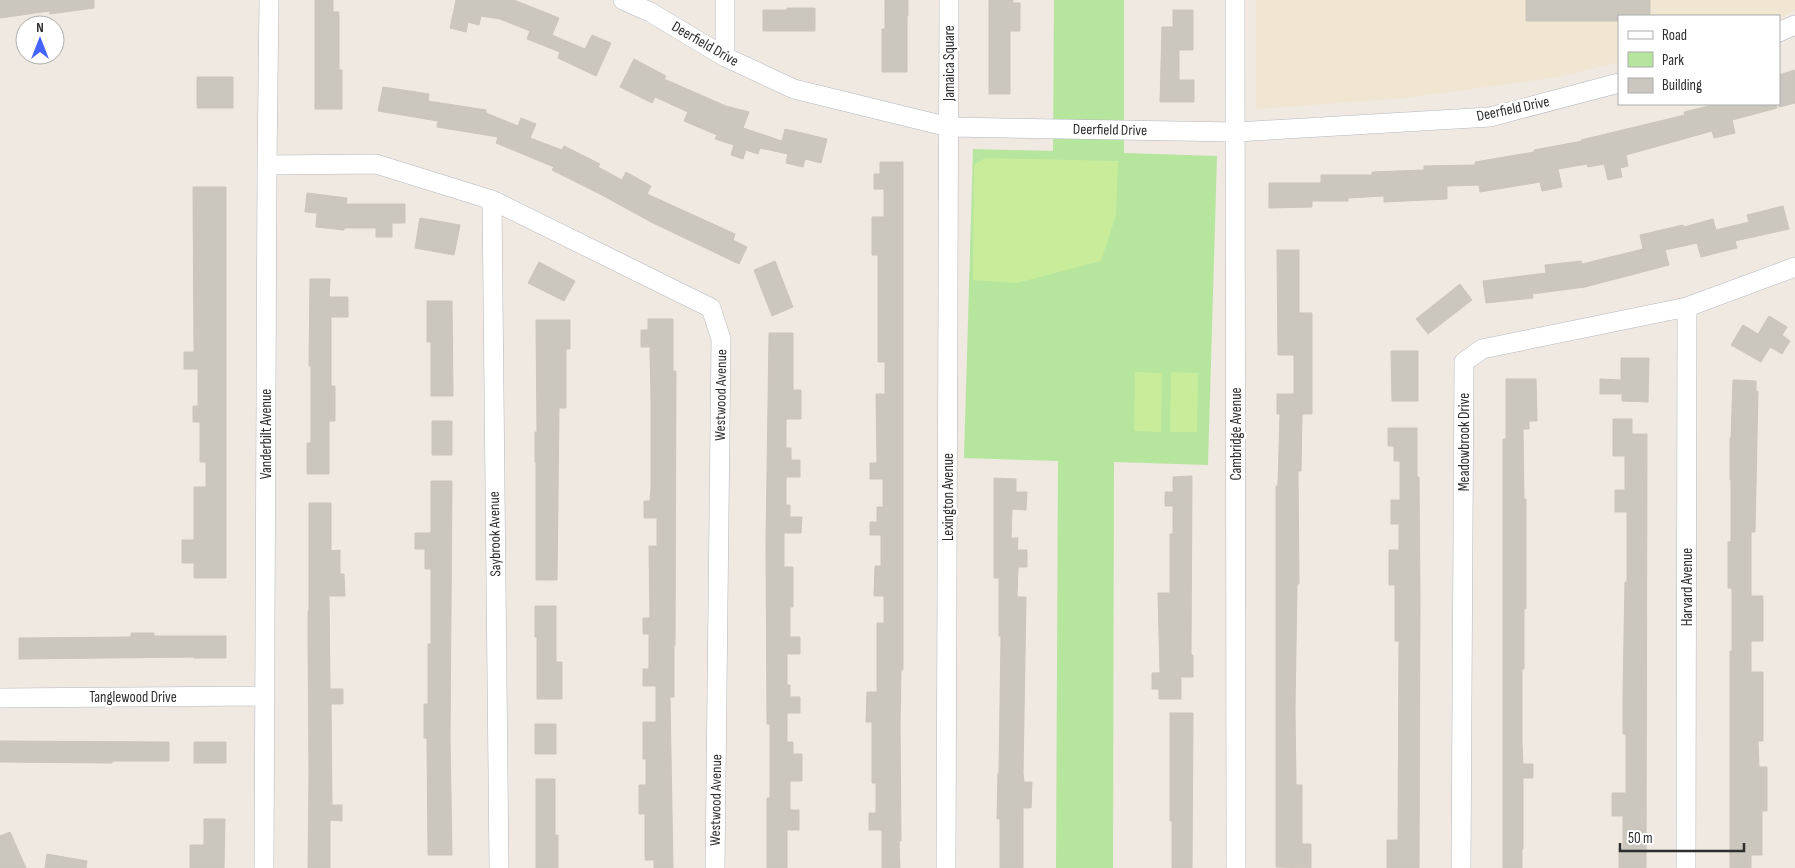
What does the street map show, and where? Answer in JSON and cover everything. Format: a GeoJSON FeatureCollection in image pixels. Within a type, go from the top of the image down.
{"type":"FeatureCollection","features":[{"type":"Feature","properties":{"kind":"street","name":"Vanderbilt Avenue"},"geometry":{"type":"LineString","coordinates":[[264,868],[267,165],[270,0]]}},
{"type":"Feature","properties":{"kind":"street","name":"Deerfield Drive"},"geometry":{"type":"LineString","coordinates":[[623,0],[650,12],[724,57],[794,89],[949,127],[1236,132],[1490,117],[1618,83]]}},
{"type":"Feature","properties":{"kind":"street"},"geometry":{"type":"LineString","coordinates":[[724,57],[725,0]]}},
{"type":"Feature","properties":{"kind":"street","name":"Jamaica Square"},"geometry":{"type":"LineString","coordinates":[[949,0],[949,127]]}},
{"type":"Feature","properties":{"kind":"street","name":"Cambridge Avenue"},"geometry":{"type":"LineString","coordinates":[[1235,0],[1236,868]]}},
{"type":"Feature","properties":{"kind":"street"},"geometry":{"type":"LineString","coordinates":[[1780,32],[1795,26]]}},
{"type":"Feature","properties":{"kind":"street","name":"Lexington Avenue"},"geometry":{"type":"LineString","coordinates":[[946,868],[949,127]]}},
{"type":"Feature","properties":{"kind":"street","name":"Westwood Avenue"},"geometry":{"type":"LineString","coordinates":[[267,165],[376,164],[492,200],[711,308],[722,339],[715,868]]}},
{"type":"Feature","properties":{"kind":"street","name":"Saybrook Avenue"},"geometry":{"type":"LineString","coordinates":[[492,200],[499,868]]}},
{"type":"Feature","properties":{"kind":"street","name":"Meadowbrook Drive"},"geometry":{"type":"LineString","coordinates":[[1462,868],[1464,362],[1482,350],[1688,306],[1795,267]]}},
{"type":"Feature","properties":{"kind":"street","name":"Harvard Avenue"},"geometry":{"type":"LineString","coordinates":[[1686,868],[1688,306]]}},
{"type":"Feature","properties":{"kind":"street","name":"Tanglewood Drive"},"geometry":{"type":"LineString","coordinates":[[0,698],[265,696]]}},
{"type":"Feature","properties":{"kind":"shaded area"},"geometry":{"type":"Polygon","coordinates":[[[1256,0],[1795,0],[1795,10],[1780,18],[1780,15],[1618,15],[1618,62],[1558,77],[1405,98],[1256,109],[1256,0]]]}},
{"type":"Feature","properties":{"kind":"green space"},"geometry":{"type":"Polygon","coordinates":[[[1054,0],[1124,0],[1124,153],[1217,156],[1208,465],[1114,462],[1113,868],[1056,868],[1058,461],[964,458],[973,149],[1053,151],[1054,0]]]}},
{"type":"Feature","properties":{"kind":"green space"},"geometry":{"type":"Polygon","coordinates":[[[985,158],[1118,161],[1116,215],[1101,261],[1017,283],[973,280],[974,165],[985,158]]]}},
{"type":"Feature","properties":{"kind":"green space"},"geometry":{"type":"Polygon","coordinates":[[[1135,372],[1162,373],[1161,432],[1134,431],[1135,372]]]}},
{"type":"Feature","properties":{"kind":"green space"},"geometry":{"type":"Polygon","coordinates":[[[1171,372],[1198,373],[1197,432],[1170,432],[1171,372]]]}},
{"type":"Feature","properties":{"kind":"building"},"geometry":{"type":"Polygon","coordinates":[[[0,0],[94,0],[94,8],[50,14],[50,11],[0,18],[0,0]]]}},
{"type":"Feature","properties":{"kind":"building"},"geometry":{"type":"Polygon","coordinates":[[[315,0],[333,0],[333,12],[339,12],[339,70],[342,70],[342,109],[315,109],[315,0]]]}},
{"type":"Feature","properties":{"kind":"building"},"geometry":{"type":"Polygon","coordinates":[[[456,0],[514,0],[559,18],[552,35],[585,49],[592,35],[611,43],[596,76],[558,58],[560,52],[527,39],[530,31],[500,19],[481,16],[479,25],[468,22],[466,32],[450,28],[456,0]]]}},
{"type":"Feature","properties":{"kind":"building"},"geometry":{"type":"Polygon","coordinates":[[[885,0],[908,0],[907,72],[882,72],[882,29],[885,29],[885,0]]]}},
{"type":"Feature","properties":{"kind":"building"},"geometry":{"type":"Polygon","coordinates":[[[989,0],[1013,0],[1013,3],[1020,3],[1020,31],[1010,31],[1010,94],[989,94],[989,0]]]}},
{"type":"Feature","properties":{"kind":"building"},"geometry":{"type":"Polygon","coordinates":[[[1526,0],[1650,0],[1650,15],[1618,15],[1618,21],[1526,21],[1526,0]]]}},
{"type":"Feature","properties":{"kind":"building"},"geometry":{"type":"Polygon","coordinates":[[[787,8],[815,8],[815,31],[763,31],[763,10],[787,10],[787,8]]]}},
{"type":"Feature","properties":{"kind":"building"},"geometry":{"type":"Polygon","coordinates":[[[1173,10],[1193,10],[1193,50],[1179,50],[1179,80],[1194,80],[1194,102],[1160,102],[1162,27],[1173,27],[1173,10]]]}},
{"type":"Feature","properties":{"kind":"building"},"geometry":{"type":"Polygon","coordinates":[[[634,59],[666,76],[664,79],[726,106],[749,112],[743,128],[782,141],[785,129],[827,139],[821,163],[805,159],[803,167],[786,163],[788,154],[760,148],[758,154],[746,150],[743,159],[731,155],[734,145],[715,139],[717,135],[684,121],[688,112],[655,97],[652,103],[620,87],[634,59]]]}},
{"type":"Feature","properties":{"kind":"building"},"geometry":{"type":"Polygon","coordinates":[[[1795,70],[1795,103],[1779,107],[1780,105],[1780,75],[1795,70]]]}},
{"type":"Feature","properties":{"kind":"building"},"geometry":{"type":"Polygon","coordinates":[[[197,77],[233,77],[233,108],[197,108],[197,77]]]}},
{"type":"Feature","properties":{"kind":"building"},"geometry":{"type":"Polygon","coordinates":[[[383,87],[429,94],[428,101],[486,110],[486,113],[518,126],[521,118],[536,124],[530,138],[562,150],[564,146],[600,164],[598,167],[622,180],[626,172],[651,186],[647,194],[735,234],[733,240],[747,247],[739,264],[651,222],[552,170],[554,167],[496,143],[498,137],[437,127],[438,121],[378,111],[383,87]]]}},
{"type":"Feature","properties":{"kind":"building"},"geometry":{"type":"Polygon","coordinates":[[[1713,105],[1776,105],[1777,108],[1732,120],[1735,133],[1714,138],[1712,131],[1626,155],[1628,166],[1620,168],[1622,177],[1608,180],[1604,164],[1588,167],[1587,164],[1558,169],[1562,187],[1542,191],[1540,182],[1480,192],[1479,185],[1447,186],[1447,199],[1384,202],[1384,196],[1348,198],[1348,201],[1312,201],[1312,207],[1269,208],[1269,183],[1321,183],[1321,175],[1372,175],[1372,172],[1424,170],[1424,166],[1475,165],[1475,162],[1534,152],[1534,150],[1582,141],[1685,115],[1684,112],[1713,105]]]}},
{"type":"Feature","properties":{"kind":"building"},"geometry":{"type":"Polygon","coordinates":[[[880,162],[903,162],[903,670],[901,670],[900,722],[900,868],[882,868],[882,830],[869,830],[869,813],[876,813],[876,783],[872,783],[872,722],[866,722],[867,692],[877,692],[877,623],[884,623],[884,596],[874,596],[875,566],[881,566],[881,535],[870,535],[870,522],[877,522],[877,507],[883,507],[883,479],[870,479],[870,463],[877,463],[876,394],[885,394],[885,362],[878,362],[878,255],[872,255],[872,217],[884,217],[884,189],[874,189],[874,174],[880,174],[880,162]]]}},
{"type":"Feature","properties":{"kind":"building"},"geometry":{"type":"Polygon","coordinates":[[[193,187],[226,187],[226,578],[194,578],[194,563],[182,563],[182,540],[194,540],[194,487],[206,487],[206,462],[200,462],[200,422],[193,422],[193,406],[198,406],[198,369],[184,369],[184,352],[194,352],[193,187]]]}},
{"type":"Feature","properties":{"kind":"building"},"geometry":{"type":"Polygon","coordinates":[[[307,193],[347,198],[346,204],[405,204],[405,223],[392,223],[392,237],[376,237],[376,228],[344,228],[344,230],[316,227],[317,213],[305,212],[307,193]]]}},
{"type":"Feature","properties":{"kind":"building"},"geometry":{"type":"Polygon","coordinates":[[[1783,206],[1789,229],[1735,241],[1737,248],[1701,257],[1697,243],[1665,250],[1669,265],[1585,287],[1532,294],[1533,298],[1486,303],[1483,281],[1546,273],[1545,265],[1581,261],[1582,264],[1643,249],[1640,235],[1683,225],[1684,227],[1713,219],[1716,230],[1749,222],[1747,215],[1783,206]]]}},
{"type":"Feature","properties":{"kind":"building"},"geometry":{"type":"Polygon","coordinates":[[[420,218],[460,225],[454,255],[415,248],[420,218]]]}},
{"type":"Feature","properties":{"kind":"building"},"geometry":{"type":"Polygon","coordinates":[[[1277,250],[1299,250],[1299,313],[1312,313],[1312,414],[1302,414],[1301,471],[1298,471],[1299,584],[1297,584],[1295,708],[1296,785],[1302,785],[1302,844],[1311,844],[1311,868],[1276,867],[1276,486],[1278,486],[1280,414],[1277,414],[1277,394],[1294,394],[1294,355],[1278,355],[1277,250]]]}},
{"type":"Feature","properties":{"kind":"building"},"geometry":{"type":"Polygon","coordinates":[[[775,261],[793,307],[772,316],[754,270],[775,261]]]}},
{"type":"Feature","properties":{"kind":"building"},"geometry":{"type":"Polygon","coordinates":[[[539,262],[575,281],[564,301],[528,283],[539,262]]]}},
{"type":"Feature","properties":{"kind":"building"},"geometry":{"type":"Polygon","coordinates":[[[310,279],[330,279],[329,297],[348,297],[348,317],[331,317],[331,386],[335,386],[335,421],[329,421],[329,474],[307,474],[307,443],[311,443],[311,366],[309,366],[310,279]]]}},
{"type":"Feature","properties":{"kind":"building"},"geometry":{"type":"Polygon","coordinates":[[[1460,284],[1472,300],[1428,334],[1416,319],[1460,284]]]}},
{"type":"Feature","properties":{"kind":"building"},"geometry":{"type":"Polygon","coordinates":[[[427,301],[452,301],[453,396],[431,396],[431,342],[427,342],[427,301]]]}},
{"type":"Feature","properties":{"kind":"building"},"geometry":{"type":"Polygon","coordinates":[[[1769,316],[1787,327],[1782,335],[1790,341],[1782,354],[1770,347],[1761,362],[1731,345],[1743,325],[1758,334],[1769,316]]]}},
{"type":"Feature","properties":{"kind":"building"},"geometry":{"type":"Polygon","coordinates":[[[648,319],[673,319],[673,371],[676,371],[675,645],[674,697],[670,697],[673,868],[654,868],[654,860],[645,860],[645,814],[639,814],[639,785],[646,785],[646,759],[643,759],[643,722],[656,722],[656,686],[643,686],[643,669],[649,669],[649,634],[643,634],[643,618],[650,618],[649,546],[657,546],[657,518],[644,518],[644,501],[650,501],[651,488],[651,400],[650,347],[641,347],[641,330],[648,330],[648,319]]]}},
{"type":"Feature","properties":{"kind":"building"},"geometry":{"type":"Polygon","coordinates":[[[536,320],[570,320],[570,349],[566,349],[566,408],[559,408],[557,580],[536,580],[536,320]]]}},
{"type":"Feature","properties":{"kind":"building"},"geometry":{"type":"Polygon","coordinates":[[[769,333],[793,333],[793,390],[801,390],[801,419],[786,419],[786,448],[791,448],[791,460],[800,460],[800,477],[786,477],[786,505],[790,505],[790,517],[802,517],[801,533],[784,533],[784,567],[793,567],[793,607],[790,607],[790,637],[800,637],[800,654],[787,654],[787,685],[790,685],[790,697],[800,697],[800,713],[787,713],[787,742],[793,742],[793,754],[802,754],[802,781],[790,781],[790,810],[799,810],[799,830],[787,830],[787,868],[767,868],[767,798],[770,798],[770,724],[767,724],[766,544],[769,333]]]}},
{"type":"Feature","properties":{"kind":"building"},"geometry":{"type":"Polygon","coordinates":[[[1391,351],[1418,351],[1418,401],[1392,401],[1391,351]]]}},
{"type":"Feature","properties":{"kind":"building"},"geometry":{"type":"Polygon","coordinates":[[[1621,358],[1649,358],[1648,402],[1622,401],[1622,394],[1600,394],[1600,379],[1621,380],[1621,358]]]}},
{"type":"Feature","properties":{"kind":"building"},"geometry":{"type":"Polygon","coordinates":[[[1506,379],[1536,379],[1537,421],[1529,421],[1529,429],[1523,429],[1524,499],[1526,499],[1526,609],[1524,609],[1524,669],[1522,669],[1522,743],[1523,764],[1533,764],[1533,778],[1523,778],[1522,868],[1503,868],[1503,439],[1506,439],[1506,379]]]}},
{"type":"Feature","properties":{"kind":"building"},"geometry":{"type":"Polygon","coordinates":[[[1733,380],[1756,381],[1756,391],[1758,391],[1755,532],[1751,532],[1751,596],[1763,596],[1763,641],[1751,641],[1751,672],[1763,672],[1763,741],[1758,741],[1759,767],[1767,767],[1767,811],[1762,811],[1762,855],[1751,855],[1751,868],[1730,868],[1730,651],[1732,651],[1732,588],[1728,588],[1728,542],[1731,542],[1730,438],[1733,380]]]}},
{"type":"Feature","properties":{"kind":"building"},"geometry":{"type":"Polygon","coordinates":[[[1613,419],[1632,419],[1632,434],[1647,434],[1646,868],[1619,868],[1619,849],[1623,849],[1623,816],[1612,816],[1612,793],[1626,793],[1626,734],[1623,734],[1623,693],[1625,582],[1627,582],[1627,512],[1615,512],[1615,490],[1625,490],[1625,456],[1613,456],[1613,419]]]}},
{"type":"Feature","properties":{"kind":"building"},"geometry":{"type":"Polygon","coordinates":[[[432,421],[452,421],[452,455],[432,455],[432,421]]]}},
{"type":"Feature","properties":{"kind":"building"},"geometry":{"type":"Polygon","coordinates":[[[1388,428],[1417,428],[1420,598],[1419,868],[1387,868],[1387,840],[1398,840],[1399,641],[1395,641],[1395,585],[1389,585],[1389,550],[1399,550],[1399,524],[1391,524],[1391,500],[1400,500],[1400,461],[1394,461],[1394,446],[1388,446],[1388,428]]]}},
{"type":"Feature","properties":{"kind":"building"},"geometry":{"type":"Polygon","coordinates":[[[1192,476],[1191,655],[1193,655],[1193,677],[1181,677],[1181,699],[1159,699],[1159,689],[1152,689],[1152,673],[1160,673],[1158,593],[1170,593],[1170,534],[1173,534],[1173,506],[1165,506],[1165,492],[1173,492],[1173,477],[1192,476]]]}},
{"type":"Feature","properties":{"kind":"building"},"geometry":{"type":"Polygon","coordinates":[[[994,478],[1016,479],[1016,492],[1027,492],[1026,510],[1012,509],[1011,538],[1018,538],[1017,550],[1027,550],[1027,567],[1018,567],[1017,597],[1026,597],[1023,773],[1024,782],[1032,782],[1031,808],[1023,808],[1023,868],[1000,868],[1000,819],[997,819],[1001,636],[999,636],[999,578],[994,578],[994,478]]]}},
{"type":"Feature","properties":{"kind":"building"},"geometry":{"type":"Polygon","coordinates":[[[431,481],[452,481],[450,738],[452,855],[428,855],[427,738],[424,738],[424,704],[428,704],[428,644],[431,644],[431,569],[425,569],[425,549],[415,549],[415,533],[431,533],[431,481]]]}},
{"type":"Feature","properties":{"kind":"building"},"geometry":{"type":"Polygon","coordinates":[[[309,503],[331,503],[331,551],[340,550],[340,574],[344,574],[345,596],[329,596],[330,689],[343,689],[343,704],[331,704],[332,805],[342,805],[342,821],[330,820],[330,868],[308,868],[309,503]]]}},
{"type":"Feature","properties":{"kind":"building"},"geometry":{"type":"Polygon","coordinates":[[[535,606],[556,606],[556,662],[562,662],[562,699],[537,699],[535,606]]]}},
{"type":"Feature","properties":{"kind":"building"},"geometry":{"type":"Polygon","coordinates":[[[131,633],[154,633],[154,636],[226,636],[226,658],[19,659],[19,638],[131,637],[131,633]]]}},
{"type":"Feature","properties":{"kind":"building"},"geometry":{"type":"Polygon","coordinates":[[[1170,713],[1193,713],[1192,868],[1172,868],[1170,713]]]}},
{"type":"Feature","properties":{"kind":"building"},"geometry":{"type":"Polygon","coordinates":[[[535,724],[556,724],[556,754],[535,754],[535,724]]]}},
{"type":"Feature","properties":{"kind":"building"},"geometry":{"type":"Polygon","coordinates":[[[0,741],[169,742],[169,761],[112,761],[112,763],[0,762],[0,741]]]}},
{"type":"Feature","properties":{"kind":"building"},"geometry":{"type":"Polygon","coordinates":[[[194,742],[226,742],[226,763],[194,763],[194,742]]]}},
{"type":"Feature","properties":{"kind":"building"},"geometry":{"type":"Polygon","coordinates":[[[536,779],[555,779],[555,835],[558,835],[558,868],[536,868],[536,779]]]}},
{"type":"Feature","properties":{"kind":"building"},"geometry":{"type":"Polygon","coordinates":[[[204,819],[225,819],[224,868],[190,868],[190,845],[204,845],[204,819]]]}},
{"type":"Feature","properties":{"kind":"building"},"geometry":{"type":"Polygon","coordinates":[[[10,832],[26,868],[0,868],[0,836],[10,832]]]}},
{"type":"Feature","properties":{"kind":"building"},"geometry":{"type":"Polygon","coordinates":[[[47,854],[87,861],[86,868],[45,868],[47,854]]]}}]}
